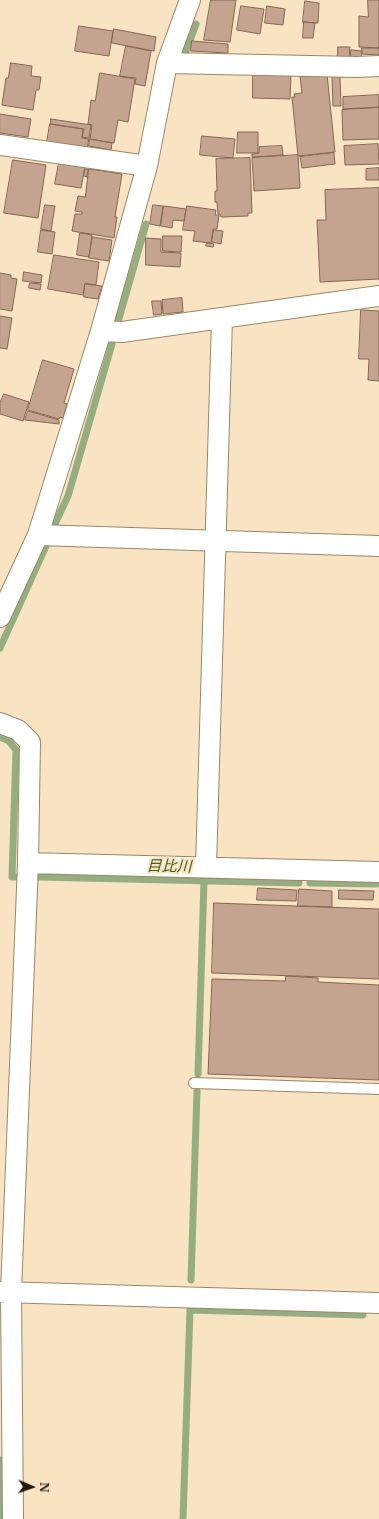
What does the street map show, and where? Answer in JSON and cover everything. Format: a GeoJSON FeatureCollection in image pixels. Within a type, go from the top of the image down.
{"type":"FeatureCollection","features":[{"type":"Feature","properties":{"kind":"street"},"geometry":{"type":"LineString","coordinates":[[0,618],[38,536],[101,331],[147,166],[167,63],[190,0]]}},
{"type":"Feature","properties":{"kind":"street"},"geometry":{"type":"LineString","coordinates":[[167,63],[357,67],[379,66]]}},
{"type":"Feature","properties":{"kind":"street"},"geometry":{"type":"LineString","coordinates":[[0,145],[147,166]]}},
{"type":"Feature","properties":{"kind":"street"},"geometry":{"type":"LineString","coordinates":[[101,331],[122,332],[379,296]]}},
{"type":"Feature","properties":{"kind":"street"},"geometry":{"type":"LineString","coordinates":[[206,868],[222,318]]}},
{"type":"Feature","properties":{"kind":"street"},"geometry":{"type":"LineString","coordinates":[[38,536],[379,546]]}},
{"type":"Feature","properties":{"kind":"street"},"geometry":{"type":"LineString","coordinates":[[0,723],[18,730],[30,742],[28,863],[6,1292],[13,1519]]}},
{"type":"Feature","properties":{"kind":"street"},"geometry":{"type":"LineString","coordinates":[[28,863],[379,872]]}},
{"type":"Feature","properties":{"kind":"street"},"geometry":{"type":"LineString","coordinates":[[6,1292],[379,1303]]}},
{"type":"Feature","properties":{"kind":"lane"},"geometry":{"type":"LineString","coordinates":[[194,1083],[379,1089]]}},
{"type":"Feature","properties":{"kind":"building"},"geometry":{"type":"Polygon","coordinates":[[[211,0],[236,0],[230,42],[204,40],[211,0]]]}},
{"type":"Feature","properties":{"kind":"building"},"geometry":{"type":"Polygon","coordinates":[[[368,0],[379,0],[379,48],[359,47],[359,16],[368,17],[368,0]]]}},
{"type":"Feature","properties":{"kind":"building"},"geometry":{"type":"Polygon","coordinates":[[[305,1],[319,3],[318,23],[303,22],[305,1]]]}},
{"type":"Feature","properties":{"kind":"building"},"geometry":{"type":"Polygon","coordinates":[[[241,6],[264,9],[260,34],[237,30],[241,6]]]}},
{"type":"Feature","properties":{"kind":"building"},"geometry":{"type":"Polygon","coordinates":[[[267,6],[285,9],[283,25],[265,23],[267,6]]]}},
{"type":"Feature","properties":{"kind":"building"},"geometry":{"type":"Polygon","coordinates":[[[304,22],[315,23],[313,38],[303,38],[304,22]]]}},
{"type":"Feature","properties":{"kind":"building"},"geometry":{"type":"Polygon","coordinates":[[[79,26],[113,31],[109,56],[75,51],[79,26]]]}},
{"type":"Feature","properties":{"kind":"building"},"geometry":{"type":"Polygon","coordinates":[[[114,29],[156,37],[154,51],[112,43],[114,29]]]}},
{"type":"Feature","properties":{"kind":"building"},"geometry":{"type":"Polygon","coordinates":[[[192,41],[228,44],[228,53],[191,51],[192,41]]]}},
{"type":"Feature","properties":{"kind":"building"},"geometry":{"type":"Polygon","coordinates":[[[126,46],[151,51],[145,86],[135,84],[136,78],[120,76],[126,46]]]}},
{"type":"Feature","properties":{"kind":"building"},"geometry":{"type":"Polygon","coordinates":[[[338,47],[350,47],[349,59],[338,58],[338,47]]]}},
{"type":"Feature","properties":{"kind":"building"},"geometry":{"type":"Polygon","coordinates":[[[362,48],[379,48],[379,55],[362,54],[362,48]]]}},
{"type":"Feature","properties":{"kind":"building"},"geometry":{"type":"Polygon","coordinates":[[[351,50],[362,51],[361,58],[351,58],[351,50]]]}},
{"type":"Feature","properties":{"kind":"building"},"geometry":{"type":"Polygon","coordinates":[[[11,63],[32,66],[31,76],[41,77],[39,90],[36,90],[33,110],[2,105],[6,78],[8,78],[11,63]]]}},
{"type":"Feature","properties":{"kind":"building"},"geometry":{"type":"Polygon","coordinates":[[[100,73],[135,79],[128,122],[118,120],[114,143],[90,139],[92,125],[88,124],[91,100],[95,101],[100,73]]]}},
{"type":"Feature","properties":{"kind":"building"},"geometry":{"type":"Polygon","coordinates":[[[253,73],[291,74],[290,99],[253,98],[253,73]]]}},
{"type":"Feature","properties":{"kind":"building"},"geometry":{"type":"Polygon","coordinates":[[[327,74],[335,152],[298,156],[292,97],[295,97],[294,94],[302,93],[300,77],[327,74]]]}},
{"type":"Feature","properties":{"kind":"building"},"geometry":{"type":"Polygon","coordinates":[[[340,76],[341,106],[333,106],[332,77],[340,76]]]}},
{"type":"Feature","properties":{"kind":"building"},"geometry":{"type":"Polygon","coordinates":[[[379,95],[379,107],[343,109],[343,97],[379,95]]]}},
{"type":"Feature","properties":{"kind":"building"},"geometry":{"type":"Polygon","coordinates":[[[379,108],[379,139],[343,140],[342,110],[379,108]]]}},
{"type":"Feature","properties":{"kind":"building"},"geometry":{"type":"Polygon","coordinates":[[[0,114],[31,119],[28,137],[0,133],[0,114]]]}},
{"type":"Feature","properties":{"kind":"building"},"geometry":{"type":"Polygon","coordinates":[[[51,119],[91,125],[89,138],[82,137],[84,129],[51,124],[51,119]]]}},
{"type":"Feature","properties":{"kind":"building"},"geometry":{"type":"Polygon","coordinates":[[[50,124],[83,129],[82,138],[89,139],[87,148],[47,142],[50,124]]]}},
{"type":"Feature","properties":{"kind":"building"},"geometry":{"type":"Polygon","coordinates":[[[238,132],[258,132],[258,153],[237,153],[238,132]]]}},
{"type":"Feature","properties":{"kind":"building"},"geometry":{"type":"Polygon","coordinates":[[[202,136],[235,139],[233,158],[200,155],[202,136]]]}},
{"type":"Feature","properties":{"kind":"building"},"geometry":{"type":"Polygon","coordinates":[[[90,139],[112,143],[111,150],[89,146],[90,139]]]}},
{"type":"Feature","properties":{"kind":"building"},"geometry":{"type":"Polygon","coordinates":[[[378,144],[379,164],[345,165],[344,146],[378,144]]]}},
{"type":"Feature","properties":{"kind":"building"},"geometry":{"type":"Polygon","coordinates":[[[282,146],[283,155],[252,157],[252,154],[259,153],[259,147],[282,146]]]}},
{"type":"Feature","properties":{"kind":"building"},"geometry":{"type":"Polygon","coordinates":[[[334,153],[335,164],[302,168],[300,157],[334,153]]]}},
{"type":"Feature","properties":{"kind":"building"},"geometry":{"type":"Polygon","coordinates":[[[298,155],[300,188],[254,191],[252,158],[298,155]]]}},
{"type":"Feature","properties":{"kind":"building"},"geometry":{"type":"Polygon","coordinates":[[[250,158],[252,213],[248,213],[248,216],[221,217],[220,214],[218,214],[217,202],[215,202],[215,191],[217,191],[216,159],[250,158]]]}},
{"type":"Feature","properties":{"kind":"building"},"geometry":{"type":"Polygon","coordinates":[[[13,160],[46,165],[38,218],[4,213],[13,160]]]}},
{"type":"Feature","properties":{"kind":"building"},"geometry":{"type":"Polygon","coordinates":[[[59,163],[85,167],[81,188],[55,184],[59,163]]]}},
{"type":"Feature","properties":{"kind":"building"},"geometry":{"type":"Polygon","coordinates":[[[379,168],[379,180],[366,180],[366,169],[379,168]]]}},
{"type":"Feature","properties":{"kind":"building"},"geometry":{"type":"Polygon","coordinates":[[[85,169],[88,169],[87,177],[84,176],[85,169]]]}},
{"type":"Feature","properties":{"kind":"building"},"geometry":{"type":"Polygon","coordinates":[[[89,169],[122,174],[115,217],[117,217],[114,238],[72,231],[75,214],[82,214],[82,212],[75,211],[78,196],[85,197],[89,169]]]}},
{"type":"Feature","properties":{"kind":"building"},"geometry":{"type":"Polygon","coordinates":[[[379,188],[379,279],[320,282],[317,220],[326,220],[325,190],[379,188]]]}},
{"type":"Feature","properties":{"kind":"building"},"geometry":{"type":"Polygon","coordinates":[[[45,205],[55,206],[51,231],[41,229],[45,205]]]}},
{"type":"Feature","properties":{"kind":"building"},"geometry":{"type":"Polygon","coordinates":[[[153,205],[163,206],[160,226],[150,224],[153,205]]]}},
{"type":"Feature","properties":{"kind":"building"},"geometry":{"type":"Polygon","coordinates":[[[164,206],[186,209],[184,221],[173,220],[172,228],[161,226],[164,206]]]}},
{"type":"Feature","properties":{"kind":"building"},"geometry":{"type":"Polygon","coordinates":[[[187,206],[216,210],[215,215],[219,215],[217,229],[213,229],[211,243],[193,241],[195,231],[183,230],[187,206]]]}},
{"type":"Feature","properties":{"kind":"building"},"geometry":{"type":"Polygon","coordinates":[[[41,230],[55,232],[52,254],[38,252],[41,230]]]}},
{"type":"Feature","properties":{"kind":"building"},"geometry":{"type":"Polygon","coordinates":[[[214,230],[223,231],[221,244],[212,242],[214,230]]]}},
{"type":"Feature","properties":{"kind":"building"},"geometry":{"type":"Polygon","coordinates":[[[80,233],[92,235],[89,257],[77,255],[80,233]]]}},
{"type":"Feature","properties":{"kind":"building"},"geometry":{"type":"Polygon","coordinates":[[[163,236],[182,236],[181,252],[163,251],[163,236]]]}},
{"type":"Feature","properties":{"kind":"building"},"geometry":{"type":"Polygon","coordinates":[[[93,237],[112,240],[109,261],[89,258],[93,237]]]}},
{"type":"Feature","properties":{"kind":"building"},"geometry":{"type":"Polygon","coordinates":[[[146,238],[161,239],[161,252],[181,253],[180,267],[146,265],[146,238]]]}},
{"type":"Feature","properties":{"kind":"building"},"geometry":{"type":"Polygon","coordinates":[[[207,243],[214,244],[213,247],[206,246],[207,243]]]}},
{"type":"Feature","properties":{"kind":"building"},"geometry":{"type":"Polygon","coordinates":[[[54,255],[99,262],[96,285],[85,283],[83,295],[48,289],[54,255]]]}},
{"type":"Feature","properties":{"kind":"building"},"geometry":{"type":"Polygon","coordinates":[[[24,272],[42,275],[41,283],[23,281],[24,272]]]}},
{"type":"Feature","properties":{"kind":"building"},"geometry":{"type":"Polygon","coordinates":[[[0,273],[11,275],[11,278],[17,279],[12,311],[0,309],[0,273]]]}},
{"type":"Feature","properties":{"kind":"building"},"geometry":{"type":"Polygon","coordinates":[[[30,283],[41,284],[40,290],[29,288],[30,283]]]}},
{"type":"Feature","properties":{"kind":"building"},"geometry":{"type":"Polygon","coordinates":[[[85,284],[102,286],[98,299],[84,297],[85,284]]]}},
{"type":"Feature","properties":{"kind":"building"},"geometry":{"type":"Polygon","coordinates":[[[182,298],[183,312],[163,314],[162,300],[182,298]]]}},
{"type":"Feature","properties":{"kind":"building"},"geometry":{"type":"Polygon","coordinates":[[[152,301],[161,301],[162,314],[154,315],[152,301]]]}},
{"type":"Feature","properties":{"kind":"building"},"geometry":{"type":"Polygon","coordinates":[[[361,310],[379,311],[379,381],[368,380],[369,359],[359,359],[361,310]]]}},
{"type":"Feature","properties":{"kind":"building"},"geometry":{"type":"Polygon","coordinates":[[[0,316],[12,318],[7,349],[0,348],[0,316]]]}},
{"type":"Feature","properties":{"kind":"building"},"geometry":{"type":"Polygon","coordinates":[[[43,360],[74,369],[64,403],[67,404],[63,418],[60,417],[59,419],[28,410],[43,360]]]}},
{"type":"Feature","properties":{"kind":"building"},"geometry":{"type":"Polygon","coordinates":[[[4,394],[29,402],[23,421],[0,414],[0,403],[4,394]]]}},
{"type":"Feature","properties":{"kind":"building"},"geometry":{"type":"Polygon","coordinates":[[[28,411],[59,420],[59,424],[25,420],[28,411]]]}},
{"type":"Feature","properties":{"kind":"building"},"geometry":{"type":"Polygon","coordinates":[[[258,888],[297,890],[296,901],[257,900],[258,888]]]}},
{"type":"Feature","properties":{"kind":"building"},"geometry":{"type":"Polygon","coordinates":[[[299,889],[332,891],[332,907],[298,906],[299,889]]]}},
{"type":"Feature","properties":{"kind":"building"},"geometry":{"type":"Polygon","coordinates":[[[339,890],[374,891],[373,900],[339,899],[339,890]]]}},
{"type":"Feature","properties":{"kind":"building"},"geometry":{"type":"Polygon","coordinates":[[[214,903],[379,909],[379,979],[212,973],[214,903]]]}},
{"type":"Feature","properties":{"kind":"building"},"geometry":{"type":"Polygon","coordinates":[[[286,976],[318,978],[318,982],[379,985],[379,1080],[208,1074],[212,979],[285,981],[286,976]]]}},
{"type":"Feature","properties":{"kind":"waterway"},"geometry":{"type":"LineString","coordinates":[[186,51],[196,24]]}},
{"type":"Feature","properties":{"kind":"waterway"},"geometry":{"type":"LineString","coordinates":[[118,322],[146,224]]}},
{"type":"Feature","properties":{"kind":"waterway"},"geometry":{"type":"LineString","coordinates":[[54,526],[68,496],[112,344]]}},
{"type":"Feature","properties":{"kind":"waterway"},"geometry":{"type":"LineString","coordinates":[[0,648],[46,546]]}},
{"type":"Feature","properties":{"kind":"waterway","name":"目比川"},"geometry":{"type":"LineString","coordinates":[[0,737],[9,741],[16,750],[12,877],[18,877]]}},
{"type":"Feature","properties":{"kind":"waterway","name":"目比川"},"geometry":{"type":"LineString","coordinates":[[39,877],[299,883]]}},
{"type":"Feature","properties":{"kind":"waterway"},"geometry":{"type":"LineString","coordinates":[[198,1074],[204,881]]}},
{"type":"Feature","properties":{"kind":"waterway","name":"目比川"},"geometry":{"type":"LineString","coordinates":[[310,883],[376,884]]}},
{"type":"Feature","properties":{"kind":"waterway"},"geometry":{"type":"LineString","coordinates":[[191,1280],[197,1091]]}},
{"type":"Feature","properties":{"kind":"waterway"},"geometry":{"type":"LineString","coordinates":[[183,1519],[190,1310],[363,1315]]}},
{"type":"Feature","properties":{"kind":"waterway"},"geometry":{"type":"LineString","coordinates":[[0,1460],[1,1519]]}}]}
